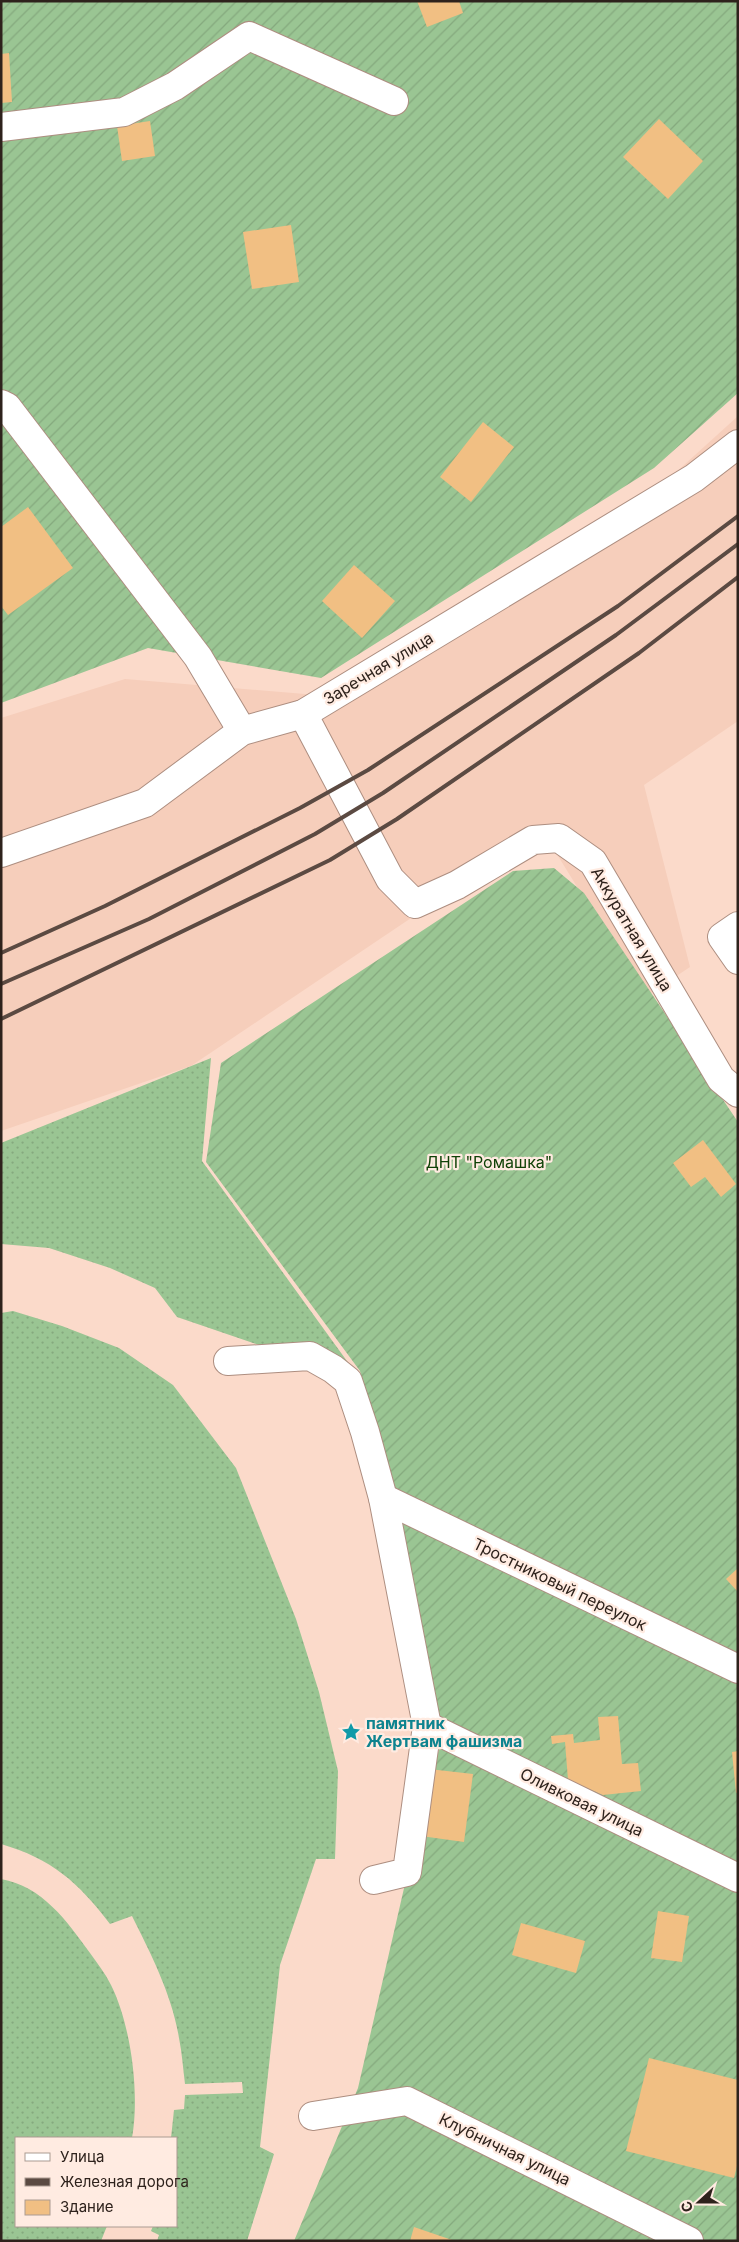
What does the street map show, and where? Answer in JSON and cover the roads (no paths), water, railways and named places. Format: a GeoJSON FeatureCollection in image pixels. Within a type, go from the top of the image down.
{"type":"FeatureCollection","features":[{"type":"Feature","properties":{"kind":"street"},"geometry":{"type":"LineString","coordinates":[[1,127],[124,112],[175,86],[249,36],[394,101]]}},
{"type":"Feature","properties":{"kind":"street"},"geometry":{"type":"LineString","coordinates":[[1,404],[7,407],[198,657],[242,731]]}},
{"type":"Feature","properties":{"kind":"street","name":"Заречная улица"},"geometry":{"type":"LineString","coordinates":[[1,854],[145,803],[242,731],[303,714],[694,478],[738,444]]}},
{"type":"Feature","properties":{"kind":"street","name":"Аккуратная улица"},"geometry":{"type":"LineString","coordinates":[[303,714],[390,878],[415,904],[457,885],[533,840],[559,838],[593,862],[721,1079],[738,1093]]}},
{"type":"Feature","properties":{"kind":"street"},"geometry":{"type":"LineString","coordinates":[[738,926],[722,938],[738,960]]}},
{"type":"Feature","properties":{"kind":"street"},"geometry":{"type":"LineString","coordinates":[[228,1361],[310,1356],[348,1380],[383,1498],[427,1726],[407,1872],[374,1880]]}},
{"type":"Feature","properties":{"kind":"street","name":"Тростниковый переулок"},"geometry":{"type":"LineString","coordinates":[[383,1498],[738,1669]]}},
{"type":"Feature","properties":{"kind":"street","name":"Оливковая улица"},"geometry":{"type":"LineString","coordinates":[[427,1726],[738,1878]]}},
{"type":"Feature","properties":{"kind":"street","name":"Клубничная улица"},"geometry":{"type":"LineString","coordinates":[[313,2116],[407,2100],[689,2241]]}},
{"type":"Feature","properties":{"kind":"railway"},"geometry":{"type":"LineString","coordinates":[[1,953],[105,906],[300,808],[368,770],[618,606],[738,516]]}},
{"type":"Feature","properties":{"kind":"railway"},"geometry":{"type":"LineString","coordinates":[[1,984],[149,919],[315,834],[383,793],[616,635],[738,544]]}},
{"type":"Feature","properties":{"kind":"railway"},"geometry":{"type":"LineString","coordinates":[[1,1019],[330,860],[397,819],[639,653],[738,577]]}},
{"type":"Feature","properties":{"kind":"place","name":"памятник Жертвам фашизма"},"geometry":{"type":"Point","coordinates":[351,1732]}},
{"type":"Feature","properties":{"kind":"park label","name":"ДНТ \"Ромашка\""},"geometry":{"type":"Point","coordinates":[489,1162]}}]}
